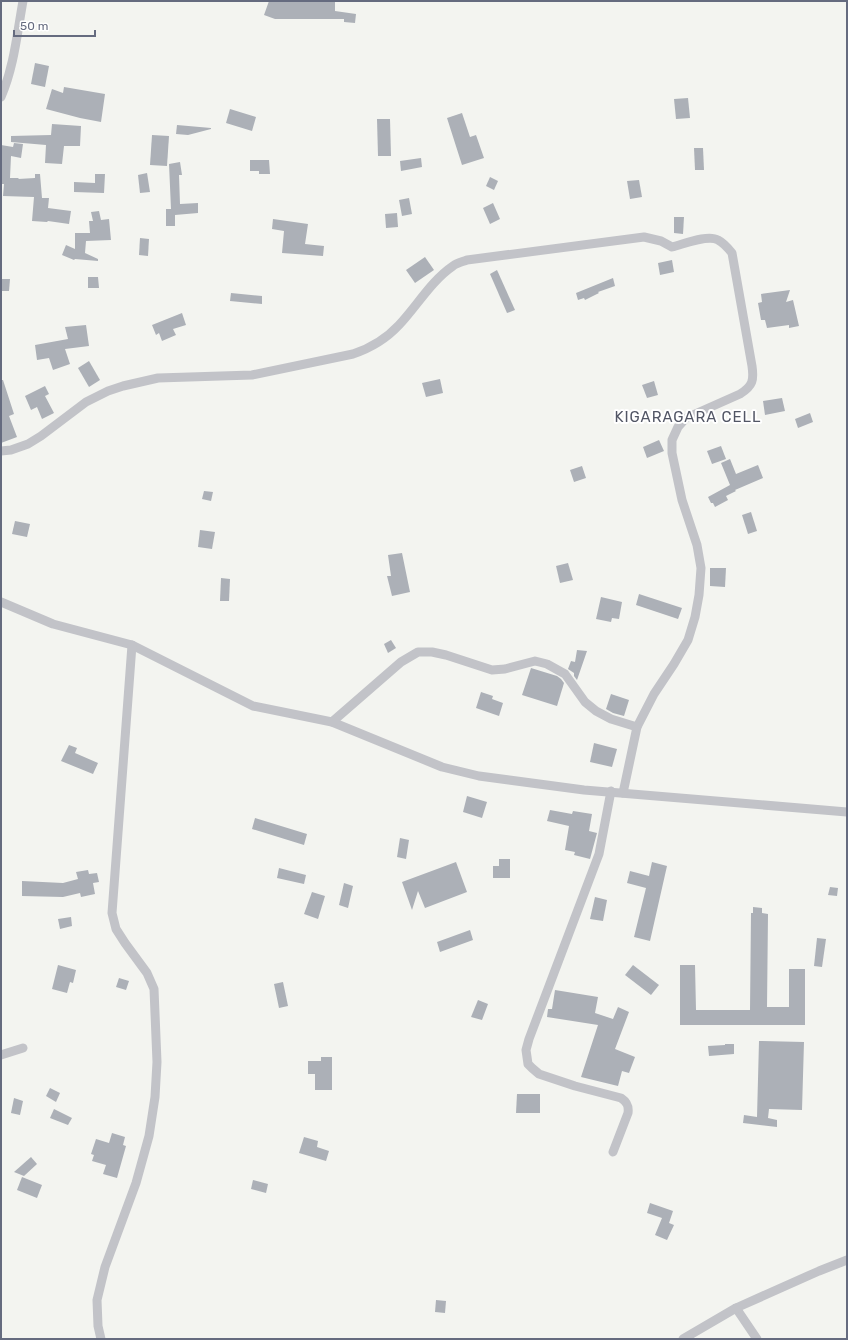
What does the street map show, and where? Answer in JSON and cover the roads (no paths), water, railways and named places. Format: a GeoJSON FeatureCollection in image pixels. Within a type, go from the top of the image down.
{"type":"FeatureCollection","features":[{"type":"Feature","properties":{"kind":"street"},"geometry":{"type":"LineString","coordinates":[[1,98],[7,84],[13,61],[23,1]]}},
{"type":"Feature","properties":{"kind":"street"},"geometry":{"type":"LineString","coordinates":[[1,451],[12,450],[28,444],[86,402],[108,391],[123,386],[158,378],[252,375],[345,356],[366,350],[377,344],[399,326],[442,275],[454,265],[467,260],[644,237],[661,241],[672,246],[710,237],[718,239],[726,245],[732,253],[753,380],[747,390],[740,394],[686,418],[678,427],[672,440],[672,453],[682,500],[697,545],[701,568],[699,595],[695,617],[688,640],[654,694],[637,727],[623,792]]}},
{"type":"Feature","properties":{"kind":"street"},"geometry":{"type":"LineString","coordinates":[[1,602],[53,624],[132,645],[253,706],[332,722],[442,768],[479,776],[584,790],[623,792],[847,812]]}},
{"type":"Feature","properties":{"kind":"street"},"geometry":{"type":"LineString","coordinates":[[101,1339],[98,1326],[97,1300],[105,1267],[136,1183],[149,1136],[155,1097],[157,1062],[154,989],[147,973],[116,929],[112,913],[132,645]]}},
{"type":"Feature","properties":{"kind":"street"},"geometry":{"type":"LineString","coordinates":[[332,722],[401,662],[418,652],[432,652],[492,670],[505,669],[535,661],[547,664],[565,674],[585,702],[596,711],[611,719],[637,727]]}},
{"type":"Feature","properties":{"kind":"street"},"geometry":{"type":"LineString","coordinates":[[611,791],[598,854],[531,1032],[526,1050],[528,1064],[539,1074],[575,1086],[621,1098],[626,1102],[629,1107],[628,1113],[612,1152]]}},
{"type":"Feature","properties":{"kind":"street"},"geometry":{"type":"LineString","coordinates":[[1,1055],[23,1048]]}},
{"type":"Feature","properties":{"kind":"street"},"geometry":{"type":"LineString","coordinates":[[683,1339],[736,1308],[847,1260]]}},
{"type":"Feature","properties":{"kind":"street"},"geometry":{"type":"LineString","coordinates":[[736,1308],[757,1339]]}},
{"type":"Feature","properties":{"kind":"district","name":"KIGARAGARA CELL"},"geometry":{"type":"Point","coordinates":[688,417]}}]}
